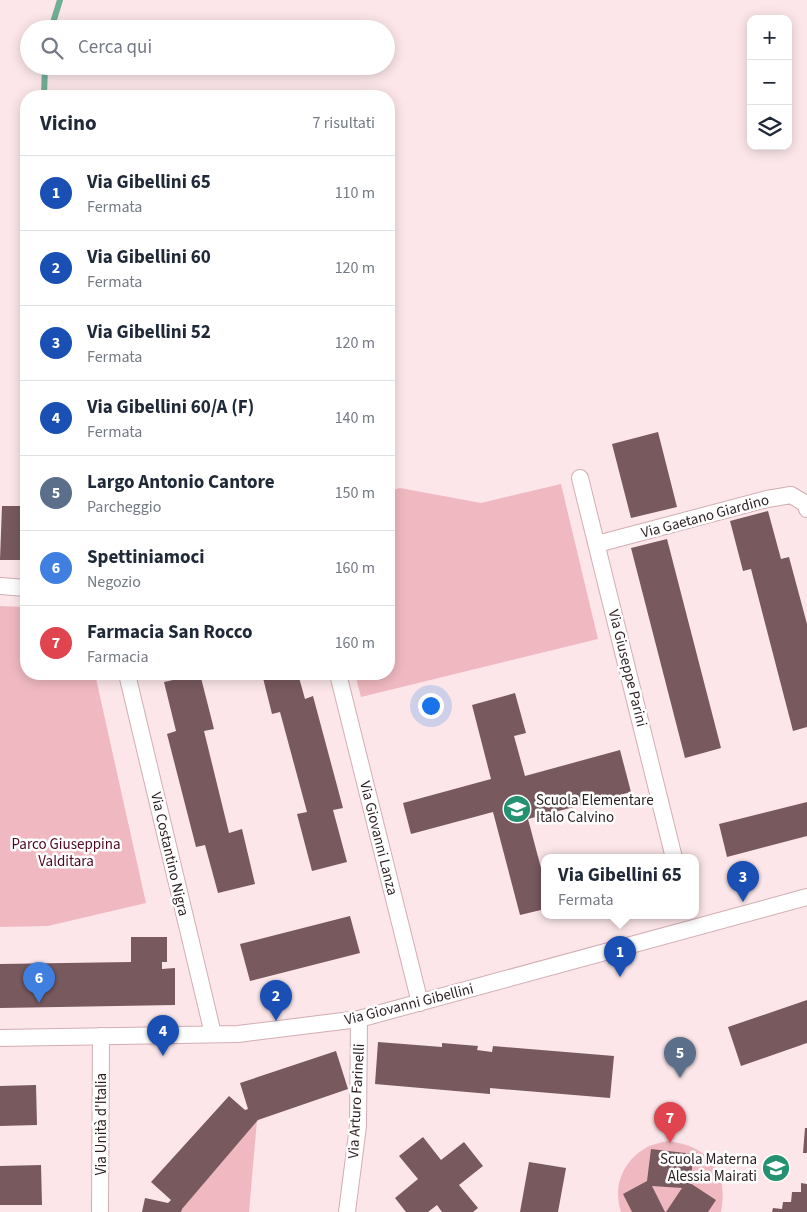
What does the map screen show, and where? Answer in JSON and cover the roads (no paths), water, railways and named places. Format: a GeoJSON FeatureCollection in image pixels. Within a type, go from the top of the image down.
{"type":"FeatureCollection","features":[{"type":"Feature","properties":{"kind":"street","name":"Via Giuseppe Parini"},"geometry":{"type":"LineString","coordinates":[[580,478],[673,854]]}},
{"type":"Feature","properties":{"kind":"street","name":"Via Gaetano Giardino"},"geometry":{"type":"LineString","coordinates":[[597,544],[767,498],[791,495],[806,504],[807,509]]}},
{"type":"Feature","properties":{"kind":"street"},"geometry":{"type":"LineString","coordinates":[[0,586],[20,588]]}},
{"type":"Feature","properties":{"kind":"street","name":"Via Costantino Nigra"},"geometry":{"type":"LineString","coordinates":[[128,680],[213,1034]]}},
{"type":"Feature","properties":{"kind":"street","name":"Via Giovanni Lanza"},"geometry":{"type":"LineString","coordinates":[[339,680],[420,1003]]}},
{"type":"Feature","properties":{"kind":"street","name":"Via Giovanni Gibellini"},"geometry":{"type":"LineString","coordinates":[[0,1038],[238,1034],[359,1019],[420,1003],[690,922],[807,897]]}},
{"type":"Feature","properties":{"kind":"street","name":"Via Arturo Farinelli"},"geometry":{"type":"LineString","coordinates":[[347,1212],[358,1126],[359,1019]]}},
{"type":"Feature","properties":{"kind":"street","name":"Via Unità d'Italia"},"geometry":{"type":"LineString","coordinates":[[100,1212],[101,1036]]}},
{"type":"Feature","properties":{"kind":"waterway"},"geometry":{"type":"LineString","coordinates":[[54,20],[60,0]]}},
{"type":"Feature","properties":{"kind":"waterway"},"geometry":{"type":"LineString","coordinates":[[44,90],[45,75]]}},
{"type":"Feature","properties":{"kind":"place","name":"Scuola Elementare Italo Calvino"},"geometry":{"type":"Point","coordinates":[517,809]}},
{"type":"Feature","properties":{"kind":"place","name":"Via Gibellini 52"},"geometry":{"type":"Point","coordinates":[743,902]}},
{"type":"Feature","properties":{"kind":"place","name":"Via Gibellini 65"},"geometry":{"type":"Point","coordinates":[620,977]}},
{"type":"Feature","properties":{"kind":"place","name":"Spettiniamoci"},"geometry":{"type":"Point","coordinates":[39,1003]}},
{"type":"Feature","properties":{"kind":"place","name":"Via Gibellini 60"},"geometry":{"type":"Point","coordinates":[276,1021]}},
{"type":"Feature","properties":{"kind":"place","name":"Via Gibellini 60/A (F)"},"geometry":{"type":"Point","coordinates":[163,1056]}},
{"type":"Feature","properties":{"kind":"place","name":"Largo Antonio Cantore"},"geometry":{"type":"Point","coordinates":[680,1078]}},
{"type":"Feature","properties":{"kind":"place","name":"Farmacia San Rocco"},"geometry":{"type":"Point","coordinates":[670,1143]}},
{"type":"Feature","properties":{"kind":"place","name":"Scuola Materna Alessia Mairati"},"geometry":{"type":"Point","coordinates":[776,1168]}},
{"type":"Feature","properties":{"kind":"park label","name":"Parco Giuseppina Valditara"},"geometry":{"type":"Point","coordinates":[66,852]}}]}
